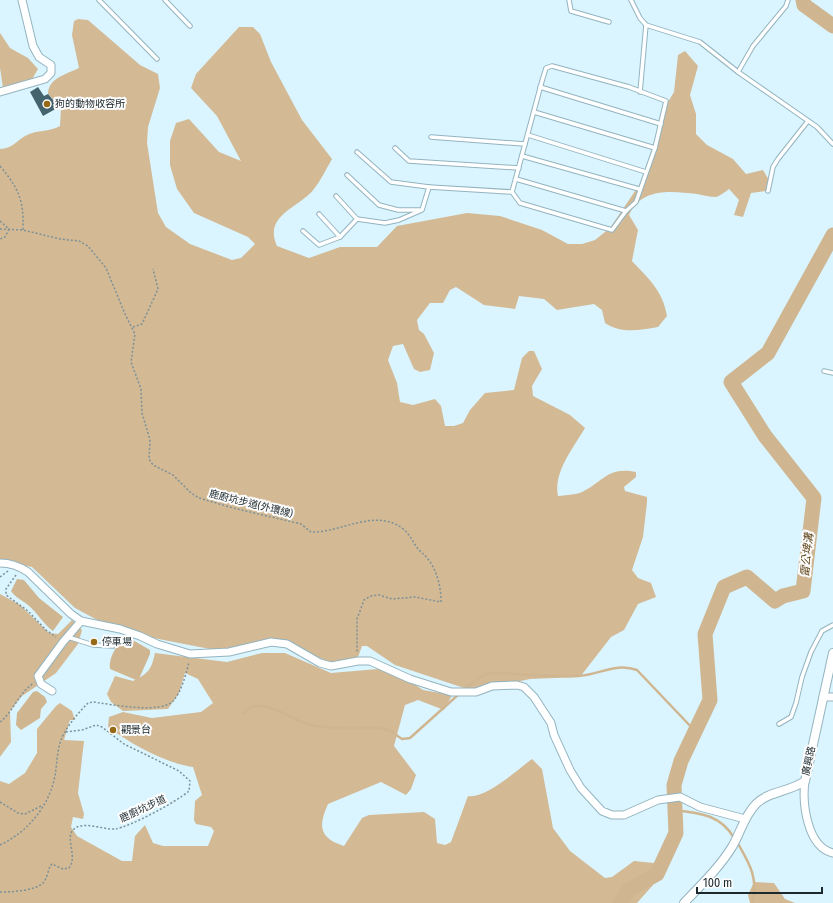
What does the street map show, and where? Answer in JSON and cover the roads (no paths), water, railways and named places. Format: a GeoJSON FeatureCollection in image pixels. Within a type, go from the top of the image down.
{"type":"FeatureCollection","features":[{"type":"Feature","properties":{"kind":"street"},"geometry":{"type":"LineString","coordinates":[[0,92],[45,79],[51,73],[51,65],[39,57],[33,46],[22,0]]}},
{"type":"Feature","properties":{"kind":"street"},"geometry":{"type":"LineString","coordinates":[[0,563],[9,563],[28,572],[81,622],[120,630],[140,636],[157,644],[190,654],[229,652],[271,642],[286,644],[320,663],[332,666],[358,661],[370,661],[410,680],[454,692],[476,692],[492,686],[517,684],[534,697],[551,724],[570,770],[581,788],[602,811],[612,815],[624,815],[658,800],[670,797],[680,797],[700,807],[745,819]]}},
{"type":"Feature","properties":{"kind":"street"},"geometry":{"type":"LineString","coordinates":[[52,691],[41,684],[38,680],[41,670],[65,639],[81,622]]}},
{"type":"Feature","properties":{"kind":"street","name":"廣興路"},"geometry":{"type":"LineString","coordinates":[[684,903],[718,867],[732,847],[745,819],[754,806],[765,796],[795,788],[805,781],[833,653]]}},
{"type":"Feature","properties":{"kind":"street"},"geometry":{"type":"LineString","coordinates":[[823,697],[833,697]]}},
{"type":"Feature","properties":{"kind":"street"},"geometry":{"type":"LineString","coordinates":[[805,781],[803,797],[808,824],[819,843],[828,852],[833,853]]}},
{"type":"Feature","properties":{"kind":"lane"},"geometry":{"type":"LineString","coordinates":[[99,0],[157,59]]}},
{"type":"Feature","properties":{"kind":"lane"},"geometry":{"type":"LineString","coordinates":[[165,0],[190,26]]}},
{"type":"Feature","properties":{"kind":"lane"},"geometry":{"type":"LineString","coordinates":[[569,0],[571,11],[609,22]]}},
{"type":"Feature","properties":{"kind":"lane"},"geometry":{"type":"LineString","coordinates":[[631,0],[640,18],[646,24],[700,42],[738,72],[817,127],[833,144]]}},
{"type":"Feature","properties":{"kind":"lane"},"geometry":{"type":"LineString","coordinates":[[738,72],[753,46],[786,6],[788,0]]}},
{"type":"Feature","properties":{"kind":"lane"},"geometry":{"type":"LineString","coordinates":[[640,92],[646,24]]}},
{"type":"Feature","properties":{"kind":"lane"},"geometry":{"type":"LineString","coordinates":[[552,66],[629,88],[666,101],[655,148],[639,189],[636,202],[626,211],[612,230],[520,203],[512,192],[546,68],[552,66]]}},
{"type":"Feature","properties":{"kind":"lane"},"geometry":{"type":"LineString","coordinates":[[540,87],[661,124]]}},
{"type":"Feature","properties":{"kind":"lane"},"geometry":{"type":"LineString","coordinates":[[534,112],[655,148]]}},
{"type":"Feature","properties":{"kind":"lane"},"geometry":{"type":"LineString","coordinates":[[768,191],[773,167],[808,121]]}},
{"type":"Feature","properties":{"kind":"lane"},"geometry":{"type":"LineString","coordinates":[[528,135],[646,172]]}},
{"type":"Feature","properties":{"kind":"lane"},"geometry":{"type":"LineString","coordinates":[[431,138],[525,144]]}},
{"type":"Feature","properties":{"kind":"lane"},"geometry":{"type":"LineString","coordinates":[[394,148],[409,161],[519,168]]}},
{"type":"Feature","properties":{"kind":"lane"},"geometry":{"type":"LineString","coordinates":[[357,152],[391,182],[429,188],[512,192]]}},
{"type":"Feature","properties":{"kind":"lane"},"geometry":{"type":"LineString","coordinates":[[522,156],[639,189]]}},
{"type":"Feature","properties":{"kind":"lane"},"geometry":{"type":"LineString","coordinates":[[347,175],[379,205],[398,210],[422,210]]}},
{"type":"Feature","properties":{"kind":"lane"},"geometry":{"type":"LineString","coordinates":[[516,179],[626,211]]}},
{"type":"Feature","properties":{"kind":"lane"},"geometry":{"type":"LineString","coordinates":[[336,196],[357,219],[384,223],[399,220],[422,210],[429,188]]}},
{"type":"Feature","properties":{"kind":"lane"},"geometry":{"type":"LineString","coordinates":[[319,214],[340,237]]}},
{"type":"Feature","properties":{"kind":"lane"},"geometry":{"type":"LineString","coordinates":[[303,231],[319,245],[340,237],[357,219]]}},
{"type":"Feature","properties":{"kind":"lane"},"geometry":{"type":"LineString","coordinates":[[824,371],[833,373]]}},
{"type":"Feature","properties":{"kind":"lane"},"geometry":{"type":"LineString","coordinates":[[779,724],[791,717],[802,676],[811,652],[822,631],[833,625]]}},
{"type":"Feature","properties":{"kind":"lane"},"geometry":{"type":"LineString","coordinates":[[65,639],[93,645],[114,646]]}},
{"type":"Feature","properties":{"kind":"waterway","name":"雷公埤溝"},"geometry":{"type":"LineString","coordinates":[[803,0],[804,5],[833,26]]}},
{"type":"Feature","properties":{"kind":"waterway","name":"雷公埤溝"},"geometry":{"type":"LineString","coordinates":[[620,903],[630,889],[657,874],[676,833],[674,785],[681,761],[710,700],[705,634],[724,587],[747,577],[775,601],[783,596],[803,591],[814,498],[765,436],[731,382],[768,353],[833,235]]}},
{"type":"Feature","properties":{"kind":"waterway"},"geometry":{"type":"LineString","coordinates":[[463,690],[485,674],[497,673],[578,676],[615,668],[629,668],[637,670],[695,731]]}},
{"type":"Feature","properties":{"kind":"waterway"},"geometry":{"type":"LineString","coordinates":[[243,713],[256,706],[269,707],[299,721],[318,727],[380,728],[389,730],[402,739],[410,738],[459,694]]}},
{"type":"Feature","properties":{"kind":"waterway"},"geometry":{"type":"LineString","coordinates":[[675,810],[709,816],[723,824],[734,838]]}},
{"type":"Feature","properties":{"kind":"waterway"},"geometry":{"type":"LineString","coordinates":[[737,842],[752,871],[754,886],[752,903]]}},
{"type":"Feature","properties":{"kind":"place","name":"狗的動物收容所"},"geometry":{"type":"Point","coordinates":[47,104]}},
{"type":"Feature","properties":{"kind":"place","name":"停車場"},"geometry":{"type":"Point","coordinates":[94,642]}},
{"type":"Feature","properties":{"kind":"place","name":"觀景台"},"geometry":{"type":"Point","coordinates":[113,730]}}]}
